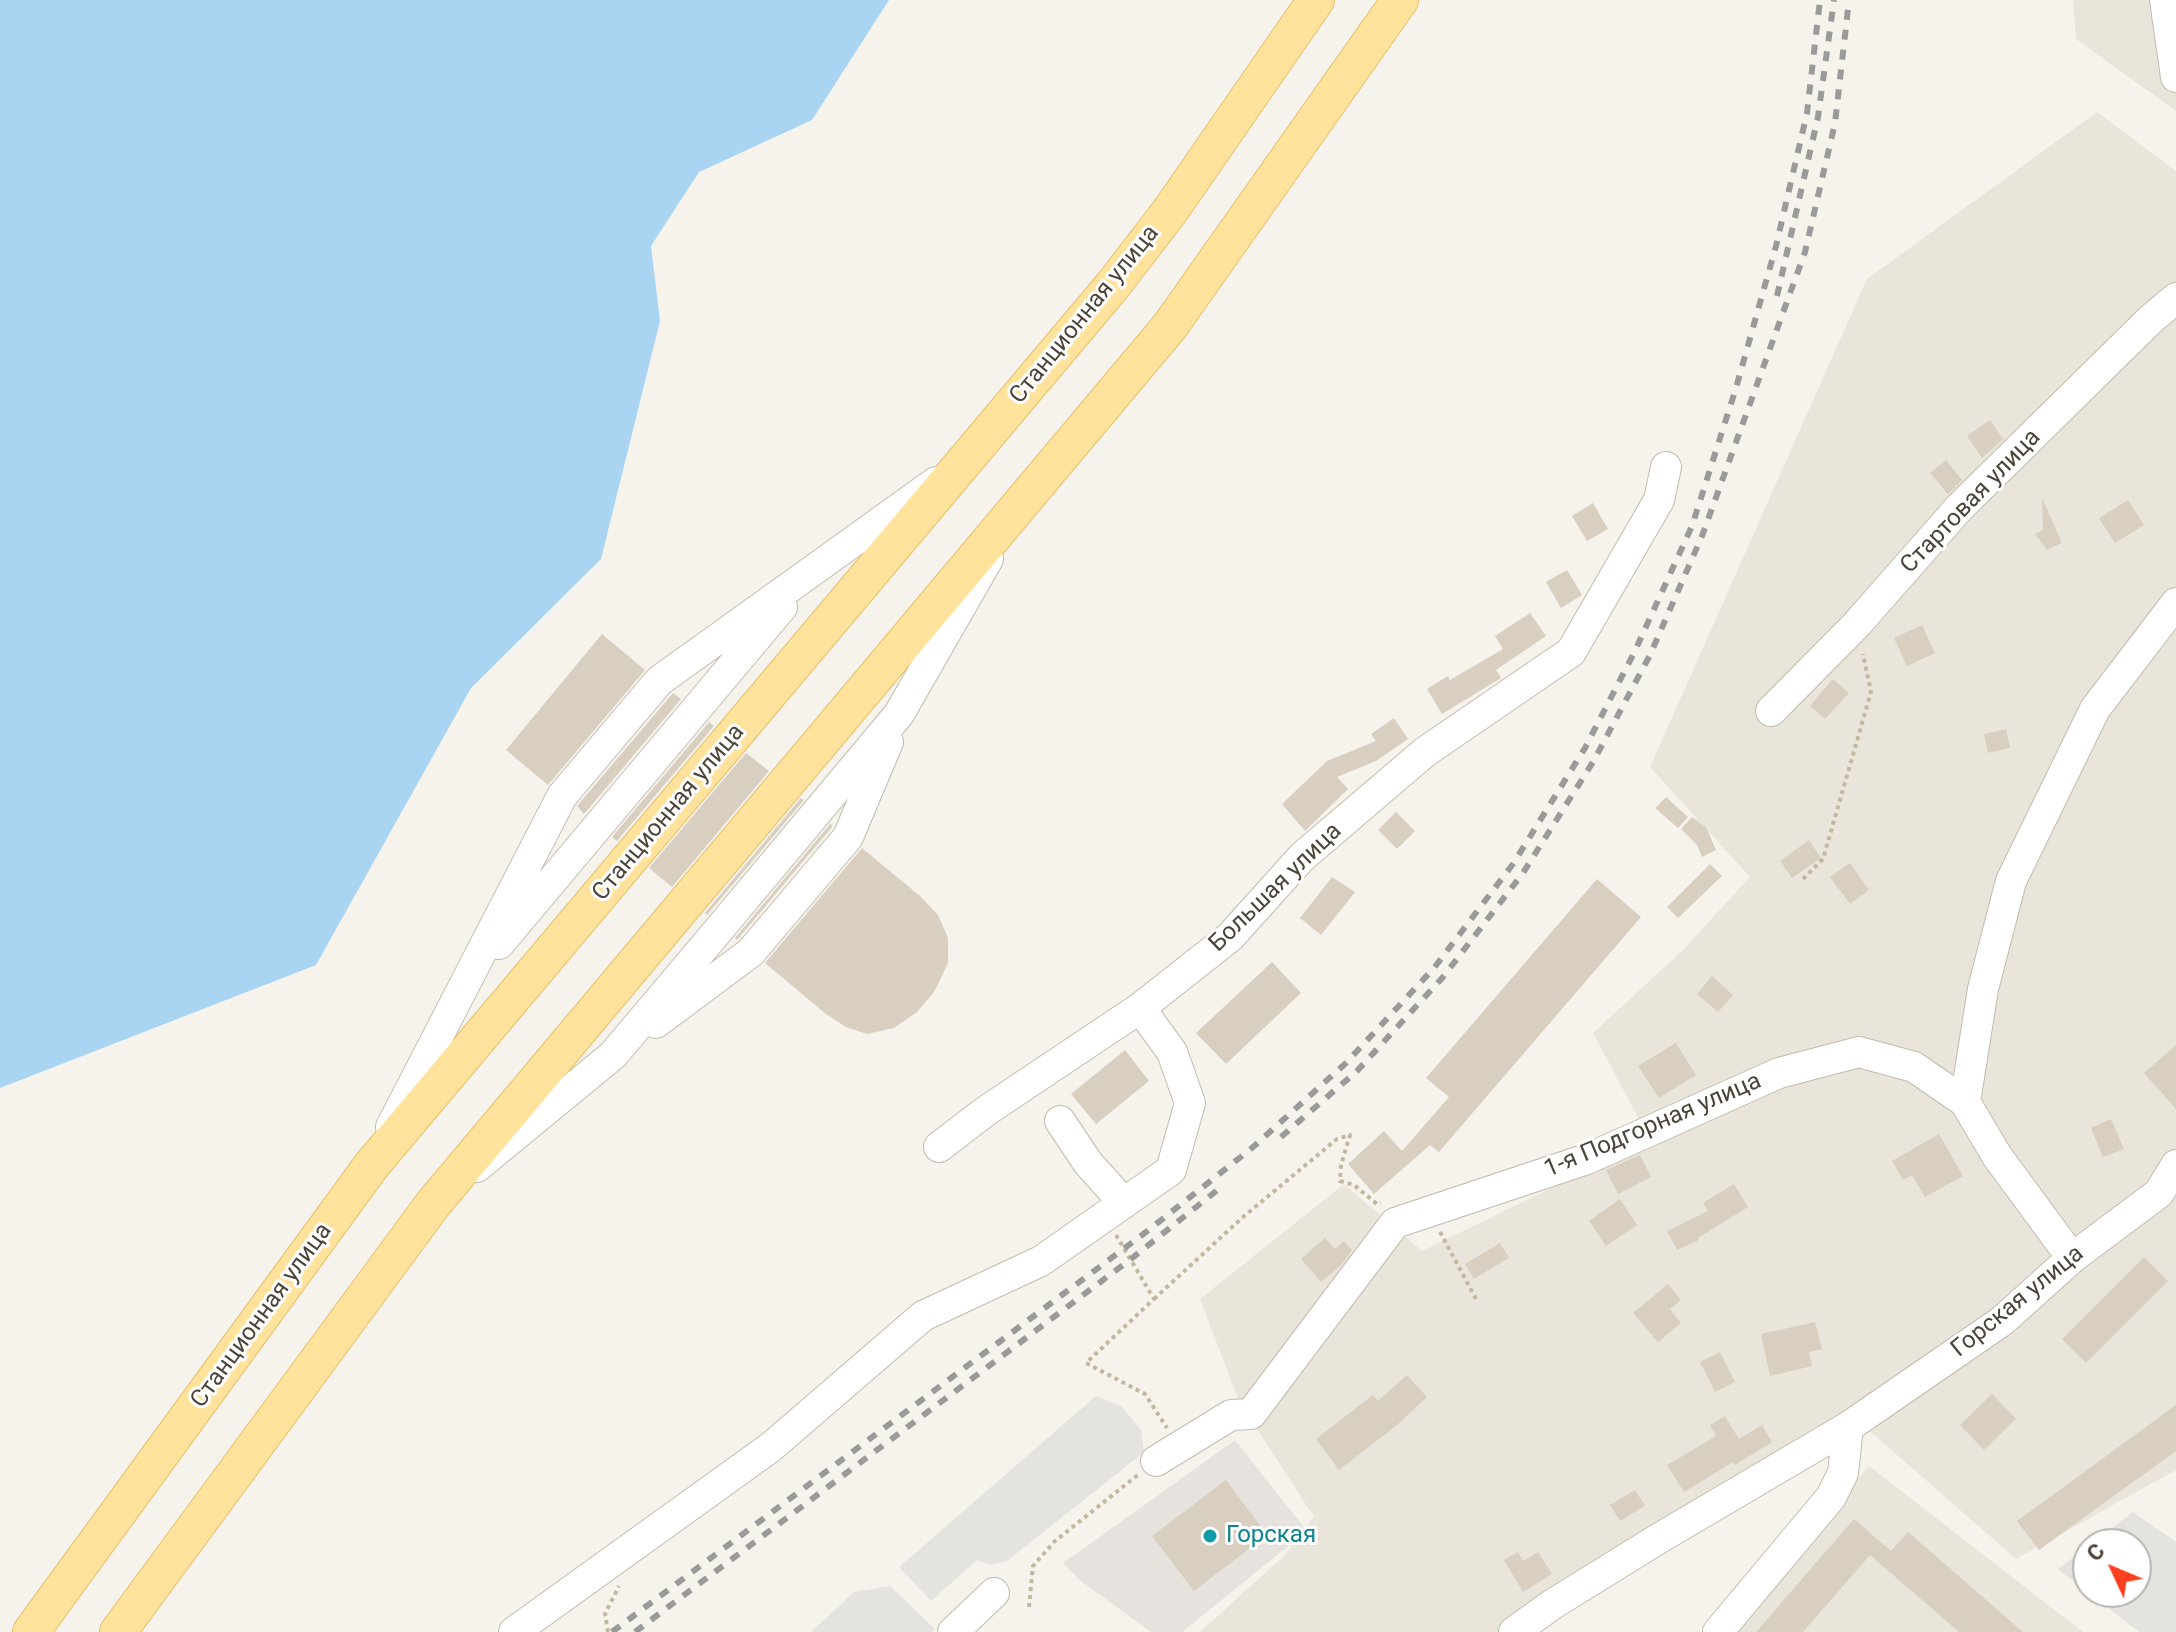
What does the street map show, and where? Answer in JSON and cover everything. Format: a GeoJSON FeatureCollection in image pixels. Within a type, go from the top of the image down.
{"type":"FeatureCollection","features":[{"type":"Feature","properties":{"kind":"main road","name":"Станционная улица"},"geometry":{"type":"LineString","coordinates":[[31,1632],[371,1166],[1113,285],[1170,211],[1316,0]]}},
{"type":"Feature","properties":{"kind":"main road"},"geometry":{"type":"LineString","coordinates":[[118,1632],[433,1204],[1170,326],[1400,0]]}},
{"type":"Feature","properties":{"kind":"street"},"geometry":{"type":"LineString","coordinates":[[2165,0],[2176,77]]}},
{"type":"Feature","properties":{"kind":"street","name":"Стартовая улица"},"geometry":{"type":"LineString","coordinates":[[1771,711],[1857,624],[1959,508],[2176,298]]}},
{"type":"Feature","properties":{"kind":"street"},"geometry":{"type":"LineString","coordinates":[[371,1166],[562,796],[659,681],[964,463]]}},
{"type":"Feature","properties":{"kind":"street","name":"Большая улица"},"geometry":{"type":"LineString","coordinates":[[939,1147],[986,1111],[1140,1008],[1230,937],[1302,857],[1425,752],[1571,652],[1659,500],[1666,467]]}},
{"type":"Feature","properties":{"kind":"street"},"geometry":{"type":"LineString","coordinates":[[433,1204],[613,1055],[899,714],[1019,505]]}},
{"type":"Feature","properties":{"kind":"street"},"geometry":{"type":"LineString","coordinates":[[464,986],[811,571]]}},
{"type":"Feature","properties":{"kind":"street"},"geometry":{"type":"LineString","coordinates":[[1965,1102],[1983,989],[2011,881],[2095,709],[2176,603]]}},
{"type":"Feature","properties":{"kind":"street"},"geometry":{"type":"LineString","coordinates":[[514,1632],[771,1447],[923,1316],[1041,1261],[1171,1170],[1190,1103],[1172,1052],[1140,1008]]}},
{"type":"Feature","properties":{"kind":"street","name":"1-я Подгорная улица"},"geometry":{"type":"LineString","coordinates":[[1156,1461],[1231,1415],[1251,1414],[1395,1223],[1587,1159],[1779,1073],[1859,1052],[1914,1067],[1965,1102],[1997,1156],[2072,1258]]}},
{"type":"Feature","properties":{"kind":"street"},"geometry":{"type":"LineString","coordinates":[[1060,1121],[1088,1163],[1124,1203]]}},
{"type":"Feature","properties":{"kind":"street","name":"Горская улица"},"geometry":{"type":"LineString","coordinates":[[1514,1632],[1658,1539],[1848,1427],[2002,1321],[2072,1258],[2159,1193],[2176,1165]]}},
{"type":"Feature","properties":{"kind":"street"},"geometry":{"type":"LineString","coordinates":[[1718,1632],[1831,1497],[1843,1473],[1848,1427]]}},
{"type":"Feature","properties":{"kind":"street"},"geometry":{"type":"LineString","coordinates":[[953,1632],[994,1593]]}},
{"type":"Feature","properties":{"kind":"path"},"geometry":{"type":"LineString","coordinates":[[1803,879],[1823,859],[1871,692],[1857,624]]}},
{"type":"Feature","properties":{"kind":"path"},"geometry":{"type":"LineString","coordinates":[[1029,1607],[1033,1566],[1055,1541],[1156,1461],[1168,1429],[1145,1394],[1086,1363],[1243,1217],[1337,1139],[1350,1135],[1341,1165],[1340,1181],[1354,1185],[1377,1204],[1389,1201]]}},
{"type":"Feature","properties":{"kind":"path"},"geometry":{"type":"LineString","coordinates":[[1124,1203],[1130,1216],[1113,1231],[1154,1299]]}},
{"type":"Feature","properties":{"kind":"path"},"geometry":{"type":"LineString","coordinates":[[1424,1215],[1438,1227],[1477,1301]]}},
{"type":"Feature","properties":{"kind":"shaded area"},"geometry":{"type":"Polygon","coordinates":[[[2073,0],[2176,0],[2176,111],[2076,39],[2073,0]]]}},
{"type":"Feature","properties":{"kind":"shaded area"},"geometry":{"type":"Polygon","coordinates":[[[2097,112],[2176,171],[2176,1470],[2016,1559],[1848,1412],[1526,1632],[1200,1632],[1284,1556],[1314,1517],[1239,1401],[1200,1299],[1344,1184],[1422,1251],[1650,1140],[1593,1033],[1681,952],[1750,877],[1650,767],[1867,279],[2097,112]]]}},
{"type":"Feature","properties":{"kind":"shaded area"},"geometry":{"type":"Polygon","coordinates":[[[1096,1396],[1121,1406],[1141,1430],[1144,1452],[1007,1561],[990,1565],[977,1560],[931,1601],[899,1567],[1096,1396]]]}},
{"type":"Feature","properties":{"kind":"shaded area"},"geometry":{"type":"Polygon","coordinates":[[[1235,1440],[1307,1531],[1182,1632],[1151,1632],[1082,1582],[1063,1563],[1235,1440]]]}},
{"type":"Feature","properties":{"kind":"shaded area"},"geometry":{"type":"Polygon","coordinates":[[[1869,1466],[2083,1632],[1728,1632],[1869,1466]]]}},
{"type":"Feature","properties":{"kind":"shaded area"},"geometry":{"type":"Polygon","coordinates":[[[2133,1512],[2176,1542],[2176,1632],[2139,1632],[2108,1608],[2152,1608],[2152,1528],[2112,1528],[2133,1512]]]}},
{"type":"Feature","properties":{"kind":"shaded area"},"geometry":{"type":"Polygon","coordinates":[[[2072,1558],[2072,1580],[2058,1569],[2072,1558]]]}},
{"type":"Feature","properties":{"kind":"shaded area"},"geometry":{"type":"Polygon","coordinates":[[[890,1586],[935,1629],[932,1632],[811,1632],[854,1592],[890,1586]]]}},
{"type":"Feature","properties":{"kind":"water"},"geometry":{"type":"Polygon","coordinates":[[[0,0],[889,0],[812,120],[699,172],[651,246],[660,321],[601,559],[471,688],[316,965],[0,1088],[0,0]]]}},
{"type":"Feature","properties":{"kind":"building"},"geometry":{"type":"Polygon","coordinates":[[[1990,420],[2003,439],[1982,458],[1967,436],[1990,420]]]}},
{"type":"Feature","properties":{"kind":"building"},"geometry":{"type":"Polygon","coordinates":[[[1946,460],[1962,480],[1948,494],[1930,473],[1946,460]]]}},
{"type":"Feature","properties":{"kind":"building"},"geometry":{"type":"Polygon","coordinates":[[[2042,498],[2062,543],[2047,550],[2035,534],[2043,530],[2042,498]]]}},
{"type":"Feature","properties":{"kind":"building"},"geometry":{"type":"Polygon","coordinates":[[[2128,500],[2144,525],[2115,543],[2099,518],[2128,500]]]}},
{"type":"Feature","properties":{"kind":"building"},"geometry":{"type":"Polygon","coordinates":[[[1593,503],[1608,529],[1587,541],[1572,516],[1593,503]]]}},
{"type":"Feature","properties":{"kind":"building"},"geometry":{"type":"Polygon","coordinates":[[[1567,570],[1582,595],[1561,608],[1546,582],[1567,570]]]}},
{"type":"Feature","properties":{"kind":"building"},"geometry":{"type":"Polygon","coordinates":[[[1530,613],[1546,636],[1496,670],[1501,678],[1442,714],[1427,689],[1448,676],[1450,680],[1503,649],[1495,636],[1530,613]]]}},
{"type":"Feature","properties":{"kind":"building"},"geometry":{"type":"Polygon","coordinates":[[[1922,625],[1935,653],[1907,666],[1894,638],[1922,625]]]}},
{"type":"Feature","properties":{"kind":"building"},"geometry":{"type":"Polygon","coordinates":[[[602,634],[645,670],[548,785],[506,750],[602,634]]]}},
{"type":"Feature","properties":{"kind":"building"},"geometry":{"type":"Polygon","coordinates":[[[1833,679],[1849,693],[1825,719],[1810,706],[1833,679]]]}},
{"type":"Feature","properties":{"kind":"building"},"geometry":{"type":"Polygon","coordinates":[[[673,693],[681,699],[584,814],[577,806],[673,693]]]}},
{"type":"Feature","properties":{"kind":"building"},"geometry":{"type":"Polygon","coordinates":[[[1394,718],[1408,739],[1376,761],[1337,777],[1348,789],[1305,831],[1282,804],[1327,761],[1376,741],[1371,734],[1394,718]]]}},
{"type":"Feature","properties":{"kind":"building"},"geometry":{"type":"Polygon","coordinates":[[[709,722],[714,726],[617,841],[612,837],[709,722]]]}},
{"type":"Feature","properties":{"kind":"building"},"geometry":{"type":"Polygon","coordinates":[[[2006,729],[2010,748],[1988,753],[1984,734],[2006,729]]]}},
{"type":"Feature","properties":{"kind":"building"},"geometry":{"type":"Polygon","coordinates":[[[746,753],[769,771],[672,887],[649,868],[746,753]]]}},
{"type":"Feature","properties":{"kind":"building"},"geometry":{"type":"Polygon","coordinates":[[[1666,797],[1688,817],[1678,828],[1655,808],[1666,797]]]}},
{"type":"Feature","properties":{"kind":"building"},"geometry":{"type":"Polygon","coordinates":[[[801,798],[804,800],[707,915],[705,913],[801,798]]]}},
{"type":"Feature","properties":{"kind":"building"},"geometry":{"type":"Polygon","coordinates":[[[1396,812],[1415,831],[1397,849],[1378,830],[1396,812]]]}},
{"type":"Feature","properties":{"kind":"building"},"geometry":{"type":"Polygon","coordinates":[[[1692,817],[1706,827],[1716,850],[1702,857],[1697,845],[1681,829],[1692,817]]]}},
{"type":"Feature","properties":{"kind":"building"},"geometry":{"type":"Polygon","coordinates":[[[831,823],[832,827],[737,940],[735,938],[831,823]]]}},
{"type":"Feature","properties":{"kind":"building"},"geometry":{"type":"Polygon","coordinates":[[[1809,840],[1821,858],[1792,878],[1780,861],[1809,840]]]}},
{"type":"Feature","properties":{"kind":"building"},"geometry":{"type":"Polygon","coordinates":[[[862,848],[920,896],[938,915],[948,938],[948,963],[934,992],[917,1012],[894,1028],[867,1034],[846,1027],[826,1014],[765,963],[862,848]]]}},
{"type":"Feature","properties":{"kind":"building"},"geometry":{"type":"Polygon","coordinates":[[[1850,863],[1869,890],[1850,904],[1830,877],[1850,863]]]}},
{"type":"Feature","properties":{"kind":"building"},"geometry":{"type":"Polygon","coordinates":[[[1710,864],[1722,876],[1678,918],[1667,907],[1710,864]]]}},
{"type":"Feature","properties":{"kind":"building"},"geometry":{"type":"Polygon","coordinates":[[[1332,877],[1355,892],[1321,935],[1300,918],[1332,877]]]}},
{"type":"Feature","properties":{"kind":"building"},"geometry":{"type":"Polygon","coordinates":[[[1597,879],[1641,917],[1439,1152],[1430,1145],[1374,1194],[1348,1164],[1384,1131],[1402,1151],[1449,1097],[1426,1078],[1597,879]]]}},
{"type":"Feature","properties":{"kind":"building"},"geometry":{"type":"Polygon","coordinates":[[[1272,962],[1301,993],[1226,1064],[1196,1033],[1272,962]]]}},
{"type":"Feature","properties":{"kind":"building"},"geometry":{"type":"Polygon","coordinates":[[[1712,976],[1733,995],[1718,1012],[1697,994],[1712,976]]]}},
{"type":"Feature","properties":{"kind":"building"},"geometry":{"type":"Polygon","coordinates":[[[1676,1043],[1696,1075],[1659,1098],[1638,1066],[1676,1043]]]}},
{"type":"Feature","properties":{"kind":"building"},"geometry":{"type":"Polygon","coordinates":[[[2176,1045],[2176,1109],[2144,1073],[2176,1045]]]}},
{"type":"Feature","properties":{"kind":"building"},"geometry":{"type":"Polygon","coordinates":[[[1125,1050],[1149,1081],[1096,1124],[1071,1094],[1125,1050]]]}},
{"type":"Feature","properties":{"kind":"building"},"geometry":{"type":"Polygon","coordinates":[[[2111,1119],[2124,1149],[2103,1157],[2091,1128],[2111,1119]]]}},
{"type":"Feature","properties":{"kind":"building"},"geometry":{"type":"Polygon","coordinates":[[[1939,1134],[1963,1176],[1925,1197],[1912,1175],[1903,1180],[1892,1161],[1939,1134]]]}},
{"type":"Feature","properties":{"kind":"building"},"geometry":{"type":"Polygon","coordinates":[[[1640,1155],[1651,1177],[1618,1194],[1606,1170],[1640,1155]]]}},
{"type":"Feature","properties":{"kind":"building"},"geometry":{"type":"Polygon","coordinates":[[[1734,1184],[1748,1207],[1699,1240],[1677,1250],[1667,1231],[1708,1211],[1703,1203],[1734,1184]]]}},
{"type":"Feature","properties":{"kind":"building"},"geometry":{"type":"Polygon","coordinates":[[[1620,1199],[1637,1225],[1606,1246],[1589,1221],[1620,1199]]]}},
{"type":"Feature","properties":{"kind":"building"},"geometry":{"type":"Polygon","coordinates":[[[1325,1238],[1335,1249],[1344,1241],[1352,1250],[1341,1265],[1321,1282],[1301,1259],[1325,1238]]]}},
{"type":"Feature","properties":{"kind":"building"},"geometry":{"type":"Polygon","coordinates":[[[1500,1243],[1509,1258],[1474,1279],[1465,1264],[1500,1243]]]}},
{"type":"Feature","properties":{"kind":"building"},"geometry":{"type":"Polygon","coordinates":[[[2144,1257],[2168,1281],[2086,1363],[2062,1339],[2144,1257]]]}},
{"type":"Feature","properties":{"kind":"building"},"geometry":{"type":"Polygon","coordinates":[[[1668,1284],[1681,1300],[1670,1309],[1681,1323],[1658,1342],[1633,1313],[1668,1284]]]}},
{"type":"Feature","properties":{"kind":"building"},"geometry":{"type":"Polygon","coordinates":[[[1815,1322],[1822,1349],[1809,1352],[1812,1366],[1770,1376],[1761,1334],[1815,1322]]]}},
{"type":"Feature","properties":{"kind":"building"},"geometry":{"type":"Polygon","coordinates":[[[1720,1352],[1735,1382],[1715,1392],[1700,1362],[1720,1352]]]}},
{"type":"Feature","properties":{"kind":"building"},"geometry":{"type":"Polygon","coordinates":[[[1407,1375],[1427,1397],[1339,1470],[1316,1439],[1373,1395],[1378,1401],[1407,1375]]]}},
{"type":"Feature","properties":{"kind":"building"},"geometry":{"type":"Polygon","coordinates":[[[1992,1394],[2016,1419],[1984,1450],[1960,1425],[1992,1394]]]}},
{"type":"Feature","properties":{"kind":"building"},"geometry":{"type":"Polygon","coordinates":[[[2176,1405],[2176,1451],[2039,1550],[2017,1521],[2176,1405]]]}},
{"type":"Feature","properties":{"kind":"building"},"geometry":{"type":"Polygon","coordinates":[[[1725,1416],[1739,1439],[1762,1425],[1772,1442],[1684,1492],[1667,1465],[1716,1436],[1710,1425],[1725,1416]]]}},
{"type":"Feature","properties":{"kind":"building","name":"Горская"},"geometry":{"type":"Polygon","coordinates":[[[1226,1480],[1267,1535],[1194,1591],[1152,1536],[1226,1480]]]}},
{"type":"Feature","properties":{"kind":"building"},"geometry":{"type":"Polygon","coordinates":[[[1635,1490],[1645,1506],[1620,1521],[1610,1505],[1635,1490]]]}},
{"type":"Feature","properties":{"kind":"building"},"geometry":{"type":"Polygon","coordinates":[[[1854,1519],[1891,1551],[1908,1532],[2023,1632],[1959,1632],[1870,1555],[1803,1632],[1756,1632],[1854,1519]]]}},
{"type":"Feature","properties":{"kind":"building"},"geometry":{"type":"Polygon","coordinates":[[[1518,1552],[1523,1561],[1538,1552],[1552,1574],[1523,1592],[1504,1560],[1518,1552]]]}},
{"type":"Feature","properties":{"kind":"railway"},"geometry":{"type":"LineString","coordinates":[[612,1632],[1146,1232],[1252,1148],[1346,1063],[1434,968],[1513,864],[1585,748],[1634,653],[1692,526],[1736,388],[1776,246],[1807,113],[1820,0]]}},
{"type":"Feature","properties":{"kind":"railway"},"geometry":{"type":"LineString","coordinates":[[1777,296],[1818,117],[1834,0]]}},
{"type":"Feature","properties":{"kind":"railway"},"geometry":{"type":"LineString","coordinates":[[1281,1137],[1357,1071],[1443,977],[1523,873],[1593,762],[1650,655],[1702,536],[1805,252],[1835,123],[1849,0]]}},
{"type":"Feature","properties":{"kind":"railway"},"geometry":{"type":"LineString","coordinates":[[635,1632],[1131,1259],[1220,1188]]}},
{"type":"Feature","properties":{"kind":"place","name":"Горская"},"geometry":{"type":"Point","coordinates":[1210,1536]}}]}
